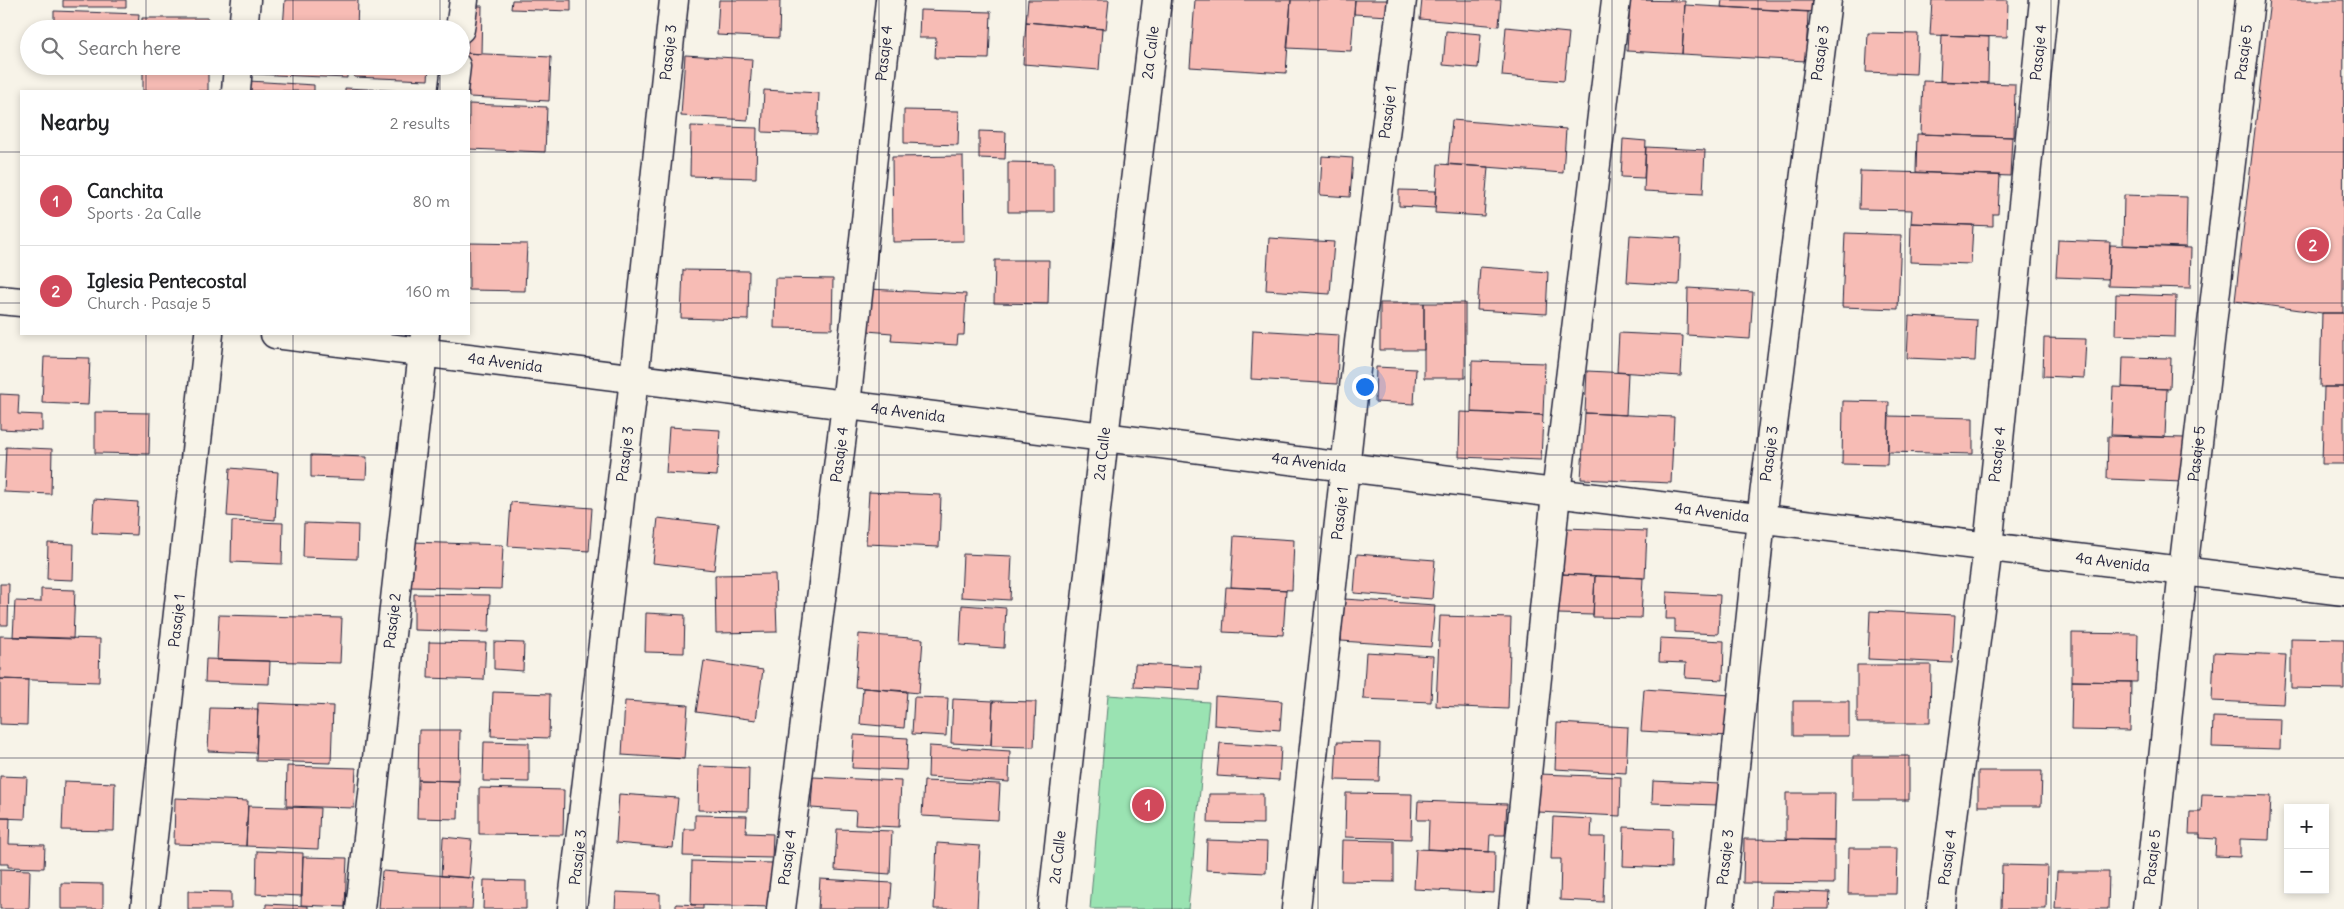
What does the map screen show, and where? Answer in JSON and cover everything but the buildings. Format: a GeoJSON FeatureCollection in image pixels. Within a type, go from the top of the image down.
{"type":"FeatureCollection","features":[{"type":"Feature","properties":{"kind":"street"},"geometry":{"type":"LineString","coordinates":[[243,20],[246,0]]}},
{"type":"Feature","properties":{"kind":"street"},"geometry":{"type":"LineString","coordinates":[[461,20],[464,0]]}},
{"type":"Feature","properties":{"kind":"street","name":"Pasaje 3"},"geometry":{"type":"LineString","coordinates":[[572,909],[634,379],[674,0]]}},
{"type":"Feature","properties":{"kind":"street","name":"Pasaje 4"},"geometry":{"type":"LineString","coordinates":[[781,909],[846,405],[890,0]]}},
{"type":"Feature","properties":{"kind":"street","name":"2a Calle"},"geometry":{"type":"LineString","coordinates":[[1052,909],[1104,437],[1157,0]]}},
{"type":"Feature","properties":{"kind":"street","name":"Pasaje 1"},"geometry":{"type":"LineString","coordinates":[[1296,909],[1360,333],[1402,0]]}},
{"type":"Feature","properties":{"kind":"street"},"geometry":{"type":"LineString","coordinates":[[1513,909],[1556,494],[1616,0]]}},
{"type":"Feature","properties":{"kind":"street","name":"Pasaje 3"},"geometry":{"type":"LineString","coordinates":[[1720,909],[1761,519],[1827,0]]}},
{"type":"Feature","properties":{"kind":"street","name":"Pasaje 4"},"geometry":{"type":"LineString","coordinates":[[1941,909],[1988,547],[2044,0]]}},
{"type":"Feature","properties":{"kind":"street","name":"Pasaje 5"},"geometry":{"type":"LineString","coordinates":[[2147,909],[2183,571],[2250,0]]}},
{"type":"Feature","properties":{"kind":"street"},"geometry":{"type":"LineString","coordinates":[[236,90],[237,75]]}},
{"type":"Feature","properties":{"kind":"street"},"geometry":{"type":"LineString","coordinates":[[453,90],[455,75]]}},
{"type":"Feature","properties":{"kind":"street"},"geometry":{"type":"LineString","coordinates":[[0,300],[20,302]]}},
{"type":"Feature","properties":{"kind":"street","name":"Pasaje 1"},"geometry":{"type":"LineString","coordinates":[[145,909],[209,335]]}},
{"type":"Feature","properties":{"kind":"street","name":"4a Avenida"},"geometry":{"type":"LineString","coordinates":[[292,335],[424,343],[634,379],[2344,591]]}},
{"type":"Feature","properties":{"kind":"street","name":"Pasaje 2"},"geometry":{"type":"LineString","coordinates":[[360,909],[424,343]]}},
{"type":"Feature","properties":{"kind":"green space"},"geometry":{"type":"Polygon","coordinates":[[[1108,695],[1209,702],[1188,909],[1090,909],[1108,695]]]}},
{"type":"Feature","properties":{"kind":"place","name":"Iglesia Pentecostal"},"geometry":{"type":"Point","coordinates":[2313,245]}},
{"type":"Feature","properties":{"kind":"place","name":"Canchita"},"geometry":{"type":"Point","coordinates":[1148,805]}}]}
